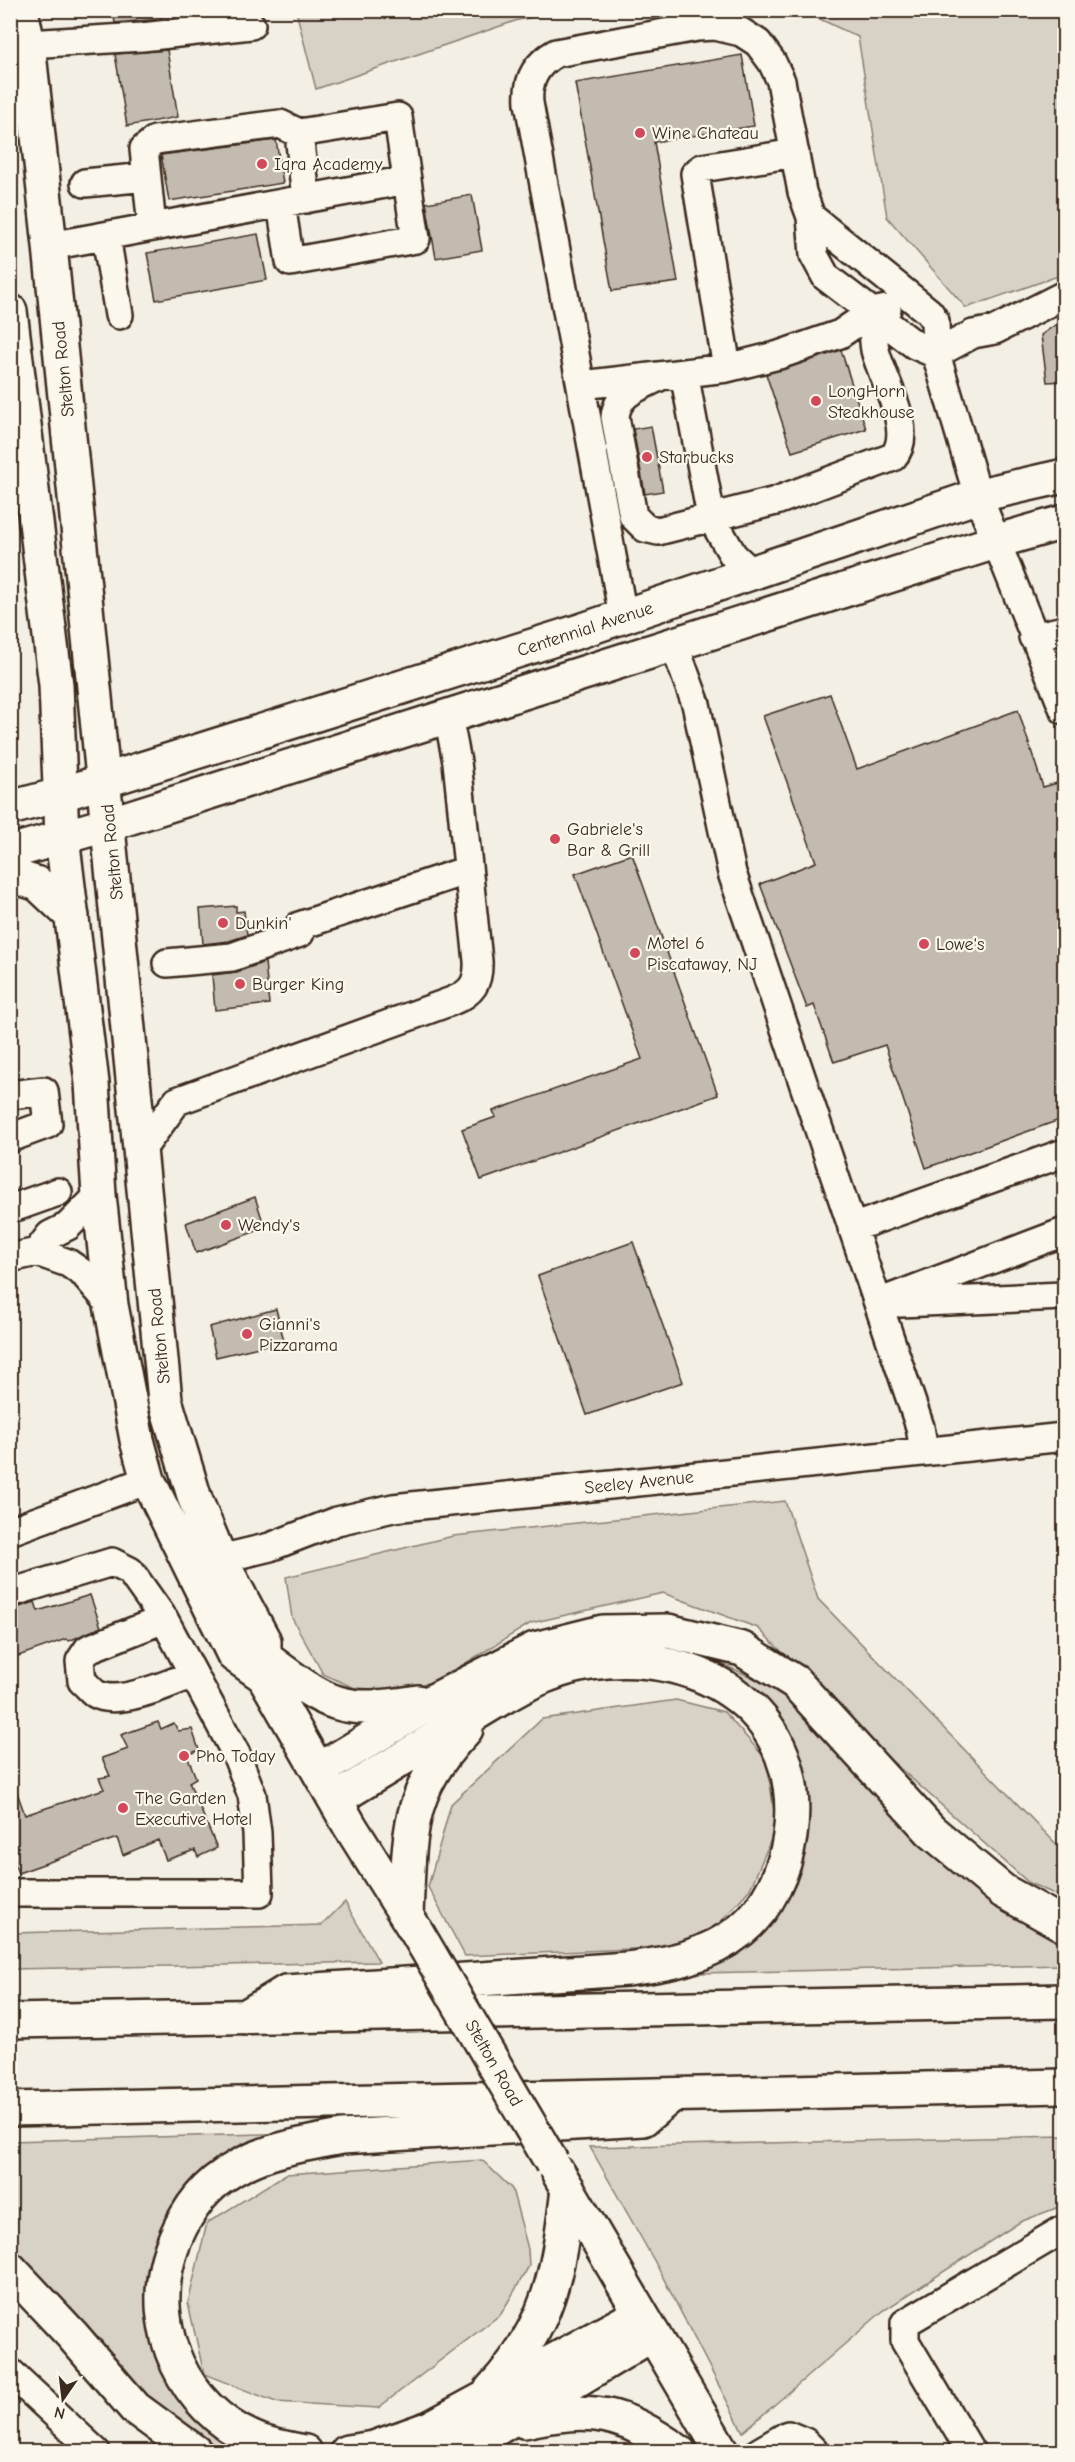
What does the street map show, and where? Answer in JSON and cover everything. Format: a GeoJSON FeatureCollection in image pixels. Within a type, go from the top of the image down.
{"type":"FeatureCollection","features":[{"type":"Feature","properties":{"kind":"main road","name":"Stelton Road"},"geometry":{"type":"LineString","coordinates":[[21,10],[28,44],[110,824],[165,1400],[184,1468],[220,1559],[264,1641],[264,1667],[318,1770],[722,2451]]}},
{"type":"Feature","properties":{"kind":"main road","name":"Stelton Road"},"geometry":{"type":"LineString","coordinates":[[10,311],[56,685],[62,837],[92,1083],[99,1196],[111,1305],[130,1409],[148,1480],[234,1655],[264,1667]]}},
{"type":"Feature","properties":{"kind":"main road","name":"Centennial Avenue"},"geometry":{"type":"LineString","coordinates":[[10,807],[105,781],[623,616],[978,496],[1065,477]]}},
{"type":"Feature","properties":{"kind":"main road"},"geometry":{"type":"LineString","coordinates":[[10,852],[110,824],[998,541],[1065,522]]}},
{"type":"Feature","properties":{"kind":"main road"},"geometry":{"type":"LineString","coordinates":[[10,875],[38,884],[72,916]]}},
{"type":"Feature","properties":{"kind":"main road"},"geometry":{"type":"LineString","coordinates":[[318,1770],[435,1700],[535,1649],[603,1632],[668,1630],[742,1649],[795,1682],[931,1831],[1003,1891],[1065,1925]]}},
{"type":"Feature","properties":{"kind":"main road"},"geometry":{"type":"LineString","coordinates":[[245,2017],[286,1992],[662,1965],[696,1956],[741,1930],[758,1912],[783,1871],[793,1816],[791,1791],[784,1762],[772,1732],[729,1689],[705,1675],[674,1664],[638,1660],[589,1663],[529,1683],[336,1799]]}},
{"type":"Feature","properties":{"kind":"main road"},"geometry":{"type":"LineString","coordinates":[[264,1667],[318,1697],[337,1704],[375,1709],[435,1700]]}},
{"type":"Feature","properties":{"kind":"main road"},"geometry":{"type":"LineString","coordinates":[[410,1922],[408,1840],[418,1797],[458,1737],[486,1708]]}},
{"type":"Feature","properties":{"kind":"main road"},"geometry":{"type":"LineString","coordinates":[[10,2021],[1065,2001]]}},
{"type":"Feature","properties":{"kind":"main road"},"geometry":{"type":"LineString","coordinates":[[10,2109],[1065,2086]]}},
{"type":"Feature","properties":{"kind":"main road"},"geometry":{"type":"LineString","coordinates":[[305,2451],[252,2438],[226,2423],[204,2404],[187,2382],[170,2344],[162,2302],[168,2259],[179,2229],[195,2204],[213,2183],[238,2166],[265,2153],[295,2145],[342,2137],[643,2119],[672,2095]]}},
{"type":"Feature","properties":{"kind":"main road"},"geometry":{"type":"LineString","coordinates":[[484,2398],[508,2372],[542,2318],[552,2290],[560,2176]]}},
{"type":"Feature","properties":{"kind":"main road"},"geometry":{"type":"LineString","coordinates":[[10,2269],[72,2335],[135,2408],[195,2451]]}},
{"type":"Feature","properties":{"kind":"main road"},"geometry":{"type":"LineString","coordinates":[[348,2451],[374,2448],[430,2428],[523,2379],[647,2324]]}},
{"type":"Feature","properties":{"kind":"main road"},"geometry":{"type":"LineString","coordinates":[[451,2451],[499,2427],[647,2324]]}},
{"type":"Feature","properties":{"kind":"main road"},"geometry":{"type":"LineString","coordinates":[[499,2427],[563,2412],[605,2414],[652,2433],[680,2451]]}},
{"type":"Feature","properties":{"kind":"street"},"geometry":{"type":"LineString","coordinates":[[28,44],[251,25]]}},
{"type":"Feature","properties":{"kind":"street"},"geometry":{"type":"LineString","coordinates":[[623,616],[529,103],[528,89],[542,61],[556,53],[697,27],[715,26],[741,32],[758,43],[781,81],[802,192],[811,217],[814,255],[826,277],[915,345],[936,354]]}},
{"type":"Feature","properties":{"kind":"street"},"geometry":{"type":"LineString","coordinates":[[152,227],[144,149],[155,140],[280,124],[299,133],[398,117],[416,239],[290,262],[299,133]]}},
{"type":"Feature","properties":{"kind":"street"},"geometry":{"type":"LineString","coordinates":[[727,368],[695,174],[702,168],[795,153]]}},
{"type":"Feature","properties":{"kind":"street"},"geometry":{"type":"LineString","coordinates":[[86,183],[147,177]]}},
{"type":"Feature","properties":{"kind":"street"},"geometry":{"type":"LineString","coordinates":[[50,246],[407,180]]}},
{"type":"Feature","properties":{"kind":"street"},"geometry":{"type":"LineString","coordinates":[[811,217],[929,312],[936,321],[936,354],[978,496],[998,541],[1033,637],[1065,710]]}},
{"type":"Feature","properties":{"kind":"street"},"geometry":{"type":"LineString","coordinates":[[106,236],[119,315]]}},
{"type":"Feature","properties":{"kind":"street"},"geometry":{"type":"LineString","coordinates":[[936,354],[973,334],[995,330],[1065,295]]}},
{"type":"Feature","properties":{"kind":"street"},"geometry":{"type":"LineString","coordinates":[[582,385],[727,368],[779,355],[840,334],[872,312],[905,306],[916,309],[936,321]]}},
{"type":"Feature","properties":{"kind":"street"},"geometry":{"type":"LineString","coordinates":[[671,375],[623,396],[616,407],[615,417],[633,516],[645,528],[658,531],[776,501],[893,457],[899,450],[901,426],[875,350],[872,312]]}},
{"type":"Feature","properties":{"kind":"street"},"geometry":{"type":"LineString","coordinates":[[671,375],[711,517],[733,555],[752,573]]}},
{"type":"Feature","properties":{"kind":"street"},"geometry":{"type":"LineString","coordinates":[[1033,637],[1065,630]]}},
{"type":"Feature","properties":{"kind":"street"},"geometry":{"type":"LineString","coordinates":[[674,644],[696,704],[732,873],[920,1427],[924,1451]]}},
{"type":"Feature","properties":{"kind":"street"},"geometry":{"type":"LineString","coordinates":[[141,1150],[177,1101],[467,995],[478,977],[457,762],[448,716]]}},
{"type":"Feature","properties":{"kind":"street"},"geometry":{"type":"LineString","coordinates":[[167,963],[232,957],[299,930],[468,870]]}},
{"type":"Feature","properties":{"kind":"street"},"geometry":{"type":"LineString","coordinates":[[10,1095],[44,1091],[48,1124],[10,1138]]}},
{"type":"Feature","properties":{"kind":"street"},"geometry":{"type":"LineString","coordinates":[[852,1228],[1065,1153]]}},
{"type":"Feature","properties":{"kind":"street"},"geometry":{"type":"LineString","coordinates":[[10,1209],[58,1192]]}},
{"type":"Feature","properties":{"kind":"street"},"geometry":{"type":"LineString","coordinates":[[37,1252],[50,1235],[68,1226],[99,1196]]}},
{"type":"Feature","properties":{"kind":"street"},"geometry":{"type":"LineString","coordinates":[[878,1304],[1065,1232]]}},
{"type":"Feature","properties":{"kind":"street"},"geometry":{"type":"LineString","coordinates":[[10,1258],[37,1252],[68,1263],[84,1274],[111,1305]]}},
{"type":"Feature","properties":{"kind":"street"},"geometry":{"type":"LineString","coordinates":[[878,1304],[1065,1296]]}},
{"type":"Feature","properties":{"kind":"street","name":"Seeley Avenue"},"geometry":{"type":"LineString","coordinates":[[220,1559],[270,1547],[337,1521],[393,1509],[1065,1437]]}},
{"type":"Feature","properties":{"kind":"street"},"geometry":{"type":"LineString","coordinates":[[10,1531],[148,1480]]}},
{"type":"Feature","properties":{"kind":"street"},"geometry":{"type":"LineString","coordinates":[[10,1893],[259,1893],[257,1833],[252,1795],[236,1754],[164,1619],[130,1571],[112,1562],[11,1592]]}},
{"type":"Feature","properties":{"kind":"street"},"geometry":{"type":"LineString","coordinates":[[164,1619],[88,1649],[80,1661],[82,1681],[97,1695],[113,1699],[156,1689],[193,1674]]}},
{"type":"Feature","properties":{"kind":"street"},"geometry":{"type":"LineString","coordinates":[[971,2451],[904,2341],[904,2323],[1065,2229]]}},
{"type":"Feature","properties":{"kind":"street"},"geometry":{"type":"LineString","coordinates":[[10,2372],[96,2451]]}},
{"type":"Feature","properties":{"kind":"street"},"geometry":{"type":"LineString","coordinates":[[759,2451],[788,2435],[805,2442],[815,2451]]}},
{"type":"Feature","properties":{"kind":"shaded area"},"geometry":{"type":"Polygon","coordinates":[[[296,10],[565,11],[518,20],[316,89],[296,10]]]}},
{"type":"Feature","properties":{"kind":"shaded area"},"geometry":{"type":"Polygon","coordinates":[[[803,11],[1064,11],[1064,274],[966,308],[887,217],[858,37],[803,11]]]}},
{"type":"Feature","properties":{"kind":"shaded area"},"geometry":{"type":"Polygon","coordinates":[[[785,1501],[818,1599],[1064,1852],[1064,1898],[1029,1883],[876,1747],[758,1628],[663,1593],[531,1623],[435,1682],[368,1694],[323,1674],[292,1618],[286,1577],[453,1536],[785,1501]]]}},
{"type":"Feature","properties":{"kind":"shaded area"},"geometry":{"type":"Polygon","coordinates":[[[720,1663],[794,1696],[1064,1941],[1064,1965],[701,1973],[760,1934],[802,1858],[805,1775],[761,1697],[720,1663]]]}},
{"type":"Feature","properties":{"kind":"shaded area"},"geometry":{"type":"Polygon","coordinates":[[[676,1700],[724,1712],[767,1760],[776,1828],[750,1889],[716,1927],[679,1947],[465,1956],[428,1887],[451,1804],[542,1719],[676,1700]]]}},
{"type":"Feature","properties":{"kind":"shaded area"},"geometry":{"type":"Polygon","coordinates":[[[345,1902],[379,1962],[11,1969],[11,1933],[322,1925],[345,1902]]]}},
{"type":"Feature","properties":{"kind":"shaded area"},"geometry":{"type":"Polygon","coordinates":[[[337,2132],[299,2136],[163,2237],[195,2412],[230,2451],[192,2434],[155,2409],[11,2254],[10,2141],[337,2132]]]}},
{"type":"Feature","properties":{"kind":"shaded area"},"geometry":{"type":"Polygon","coordinates":[[[1064,2136],[1064,2205],[1020,2222],[883,2311],[743,2432],[656,2264],[590,2147],[1064,2136]]]}},
{"type":"Feature","properties":{"kind":"shaded area"},"geometry":{"type":"Polygon","coordinates":[[[482,2160],[512,2189],[528,2249],[529,2266],[501,2314],[378,2408],[276,2402],[204,2374],[188,2303],[207,2223],[286,2174],[482,2160]]]}},
{"type":"Feature","properties":{"kind":"building"},"geometry":{"type":"Polygon","coordinates":[[[113,10],[160,10],[162,19],[115,23],[113,10]]]}},
{"type":"Feature","properties":{"kind":"building"},"geometry":{"type":"Polygon","coordinates":[[[167,50],[178,117],[127,126],[115,54],[167,50]]]}},
{"type":"Feature","properties":{"kind":"building"},"geometry":{"type":"Polygon","coordinates":[[[742,55],[754,126],[654,142],[678,282],[612,291],[575,83],[742,55]]]}},
{"type":"Feature","properties":{"kind":"building"},"geometry":{"type":"Polygon","coordinates":[[[276,140],[283,183],[169,201],[161,155],[276,140]]]}},
{"type":"Feature","properties":{"kind":"building"},"geometry":{"type":"Polygon","coordinates":[[[472,195],[482,250],[436,258],[426,203],[472,195]]]}},
{"type":"Feature","properties":{"kind":"building"},"geometry":{"type":"Polygon","coordinates":[[[258,234],[267,280],[156,300],[147,253],[258,234]]]}},
{"type":"Feature","properties":{"kind":"building"},"geometry":{"type":"Polygon","coordinates":[[[1065,318],[1065,381],[1047,382],[1041,335],[1065,318]]]}},
{"type":"Feature","properties":{"kind":"building","name":"LongHorn Steakhouse"},"geometry":{"type":"Polygon","coordinates":[[[841,350],[866,429],[792,452],[766,374],[841,350]]]}},
{"type":"Feature","properties":{"kind":"building","name":"Starbucks"},"geometry":{"type":"Polygon","coordinates":[[[651,426],[663,491],[645,494],[633,429],[651,426]]]}},
{"type":"Feature","properties":{"kind":"building","name":"Lowe's"},"geometry":{"type":"Polygon","coordinates":[[[830,694],[857,769],[1018,710],[1043,787],[1061,782],[1065,792],[1065,1118],[926,1168],[885,1045],[834,1062],[814,1005],[807,1008],[760,884],[816,862],[763,716],[830,694]]]}},
{"type":"Feature","properties":{"kind":"building","name":"Motel 6 Piscataway, NJ"},"geometry":{"type":"Polygon","coordinates":[[[632,854],[718,1095],[481,1180],[462,1129],[496,1117],[493,1111],[642,1059],[575,874],[632,854]]]}},
{"type":"Feature","properties":{"kind":"building","name":"Dunkin'"},"geometry":{"type":"Polygon","coordinates":[[[236,906],[236,912],[244,911],[247,935],[229,941],[203,944],[200,909],[236,906]]]}},
{"type":"Feature","properties":{"kind":"building","name":"Burger King"},"geometry":{"type":"Polygon","coordinates":[[[265,962],[269,1004],[215,1010],[212,975],[237,972],[265,962]]]}},
{"type":"Feature","properties":{"kind":"building","name":"Wendy's"},"geometry":{"type":"Polygon","coordinates":[[[255,1197],[265,1228],[196,1253],[186,1223],[255,1197]]]}},
{"type":"Feature","properties":{"kind":"building"},"geometry":{"type":"Polygon","coordinates":[[[633,1242],[683,1382],[587,1415],[538,1276],[633,1242]]]}},
{"type":"Feature","properties":{"kind":"building","name":"Gianni's Pizzarama"},"geometry":{"type":"Polygon","coordinates":[[[276,1309],[284,1341],[216,1357],[209,1327],[276,1309]]]}},
{"type":"Feature","properties":{"kind":"building"},"geometry":{"type":"Polygon","coordinates":[[[90,1595],[101,1627],[69,1641],[66,1639],[10,1659],[10,1610],[35,1602],[38,1611],[90,1595]]]}},
{"type":"Feature","properties":{"kind":"building","name":"The Garden Executive Hotel"},"geometry":{"type":"Polygon","coordinates":[[[158,1722],[161,1729],[174,1723],[178,1731],[192,1729],[199,1750],[187,1755],[196,1778],[189,1782],[217,1848],[198,1857],[195,1850],[166,1860],[158,1840],[123,1855],[117,1838],[18,1873],[10,1853],[10,1782],[13,1781],[25,1815],[104,1789],[99,1778],[110,1776],[102,1758],[128,1749],[121,1735],[158,1722]]]}},
{"type":"Feature","properties":{"kind":"place","name":"Wine Chateau"},"geometry":{"type":"Point","coordinates":[640,133]}},
{"type":"Feature","properties":{"kind":"place","name":"Iqra Academy"},"geometry":{"type":"Point","coordinates":[262,164]}},
{"type":"Feature","properties":{"kind":"place","name":"LongHorn Steakhouse"},"geometry":{"type":"Point","coordinates":[816,401]}},
{"type":"Feature","properties":{"kind":"place","name":"Starbucks"},"geometry":{"type":"Point","coordinates":[647,457]}},
{"type":"Feature","properties":{"kind":"place","name":"Gabriele's Bar & Grill"},"geometry":{"type":"Point","coordinates":[555,839]}},
{"type":"Feature","properties":{"kind":"place","name":"Dunkin'"},"geometry":{"type":"Point","coordinates":[223,923]}},
{"type":"Feature","properties":{"kind":"place","name":"Lowe's"},"geometry":{"type":"Point","coordinates":[924,944]}},
{"type":"Feature","properties":{"kind":"place","name":"Motel 6 Piscataway, NJ"},"geometry":{"type":"Point","coordinates":[635,953]}},
{"type":"Feature","properties":{"kind":"place","name":"Burger King"},"geometry":{"type":"Point","coordinates":[240,984]}},
{"type":"Feature","properties":{"kind":"place","name":"Wendy's"},"geometry":{"type":"Point","coordinates":[226,1225]}},
{"type":"Feature","properties":{"kind":"place","name":"Gianni's Pizzarama"},"geometry":{"type":"Point","coordinates":[247,1334]}},
{"type":"Feature","properties":{"kind":"place","name":"Pho Today"},"geometry":{"type":"Point","coordinates":[184,1756]}},
{"type":"Feature","properties":{"kind":"place","name":"The Garden Executive Hotel"},"geometry":{"type":"Point","coordinates":[123,1808]}}]}
